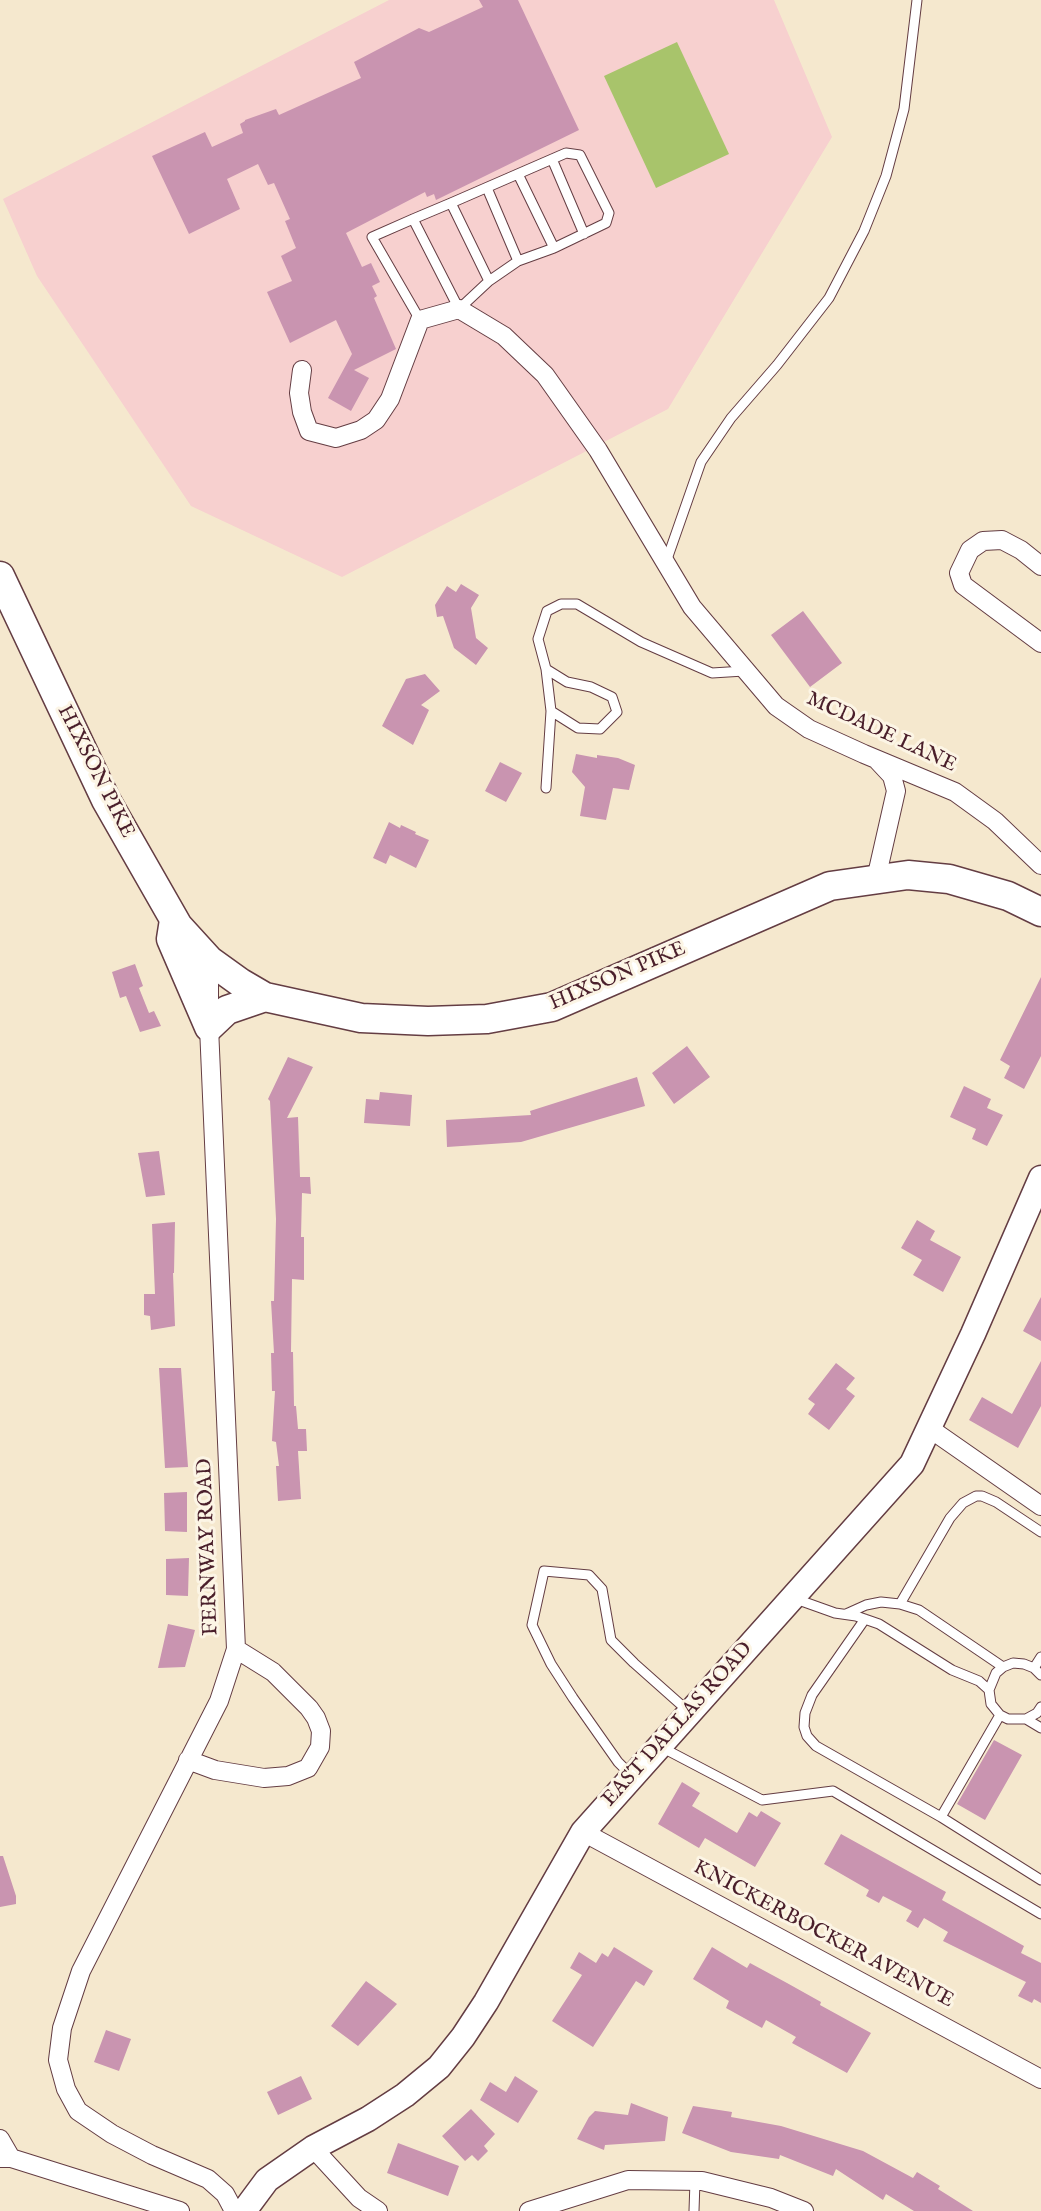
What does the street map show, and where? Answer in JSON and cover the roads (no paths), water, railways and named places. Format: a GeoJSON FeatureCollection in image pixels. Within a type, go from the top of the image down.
{"type":"FeatureCollection","features":[{"type":"Feature","properties":{"kind":"main road","name":"HIXSON PIKE"},"geometry":{"type":"LineString","coordinates":[[0,576],[106,800],[174,920],[209,960],[265,997],[361,1018],[487,1020],[552,1007],[830,886],[908,875],[949,879],[1008,895],[1041,912]]}},
{"type":"Feature","properties":{"kind":"main road"},"geometry":{"type":"LineString","coordinates":[[174,920],[171,940],[209,1027],[227,1010],[265,997]]}},
{"type":"Feature","properties":{"kind":"street","name":"MCDADE LANE"},"geometry":{"type":"LineString","coordinates":[[459,309],[504,336],[545,375],[598,450],[692,607],[776,706],[809,729],[955,792],[996,821],[1041,865]]}},
{"type":"Feature","properties":{"kind":"street"},"geometry":{"type":"LineString","coordinates":[[302,370],[299,393],[309,431],[336,438],[361,430],[376,420],[390,398],[420,320],[459,309]]}},
{"type":"Feature","properties":{"kind":"street"},"geometry":{"type":"LineString","coordinates":[[1041,566],[1021,550],[1002,540],[983,541],[971,550],[958,573],[962,585],[1041,643]]}},
{"type":"Feature","properties":{"kind":"street"},"geometry":{"type":"LineString","coordinates":[[876,879],[895,791],[892,776],[877,759]]}},
{"type":"Feature","properties":{"kind":"street","name":"FERNWAY ROAD"},"geometry":{"type":"LineString","coordinates":[[209,960],[209,1027],[236,1648],[219,1701],[81,1971],[62,2028],[58,2060],[66,2089],[78,2111],[112,2134],[152,2155],[208,2179],[225,2194],[234,2211]]}},
{"type":"Feature","properties":{"kind":"street","name":"EAST DALLAS ROAD"},"geometry":{"type":"LineString","coordinates":[[244,2211],[267,2180],[313,2148],[368,2119],[405,2095],[439,2067],[486,2002],[583,1832],[912,1464],[973,1334],[1041,1178]]}},
{"type":"Feature","properties":{"kind":"street"},"geometry":{"type":"LineString","coordinates":[[929,1428],[1041,1506]]}},
{"type":"Feature","properties":{"kind":"street"},"geometry":{"type":"LineString","coordinates":[[188,1760],[215,1770],[264,1778],[288,1776],[308,1768],[320,1746],[321,1731],[309,1708],[273,1672],[236,1648]]}},
{"type":"Feature","properties":{"kind":"street","name":"KNICKERBOCKER AVENUE"},"geometry":{"type":"LineString","coordinates":[[583,1832],[1041,2079]]}},
{"type":"Feature","properties":{"kind":"street"},"geometry":{"type":"LineString","coordinates":[[0,2139],[5,2158],[180,2211]]}},
{"type":"Feature","properties":{"kind":"street"},"geometry":{"type":"LineString","coordinates":[[313,2148],[359,2198],[378,2211]]}},
{"type":"Feature","properties":{"kind":"street"},"geometry":{"type":"LineString","coordinates":[[529,2211],[628,2180],[702,2181],[771,2198],[804,2211]]}},
{"type":"Feature","properties":{"kind":"lane"},"geometry":{"type":"LineString","coordinates":[[666,562],[701,462],[732,418],[829,298],[864,231],[886,176],[904,109],[918,0]]}},
{"type":"Feature","properties":{"kind":"lane"},"geometry":{"type":"LineString","coordinates":[[413,219],[459,309],[489,281],[518,261],[554,248],[606,223],[609,213],[580,155],[566,153],[486,187],[452,203],[413,219],[372,237],[420,320]]}},
{"type":"Feature","properties":{"kind":"lane"},"geometry":{"type":"LineString","coordinates":[[552,159],[584,234]]}},
{"type":"Feature","properties":{"kind":"lane"},"geometry":{"type":"LineString","coordinates":[[518,174],[554,248]]}},
{"type":"Feature","properties":{"kind":"lane"},"geometry":{"type":"LineString","coordinates":[[486,187],[518,261]]}},
{"type":"Feature","properties":{"kind":"lane"},"geometry":{"type":"LineString","coordinates":[[452,203],[489,281]]}},
{"type":"Feature","properties":{"kind":"lane"},"geometry":{"type":"LineString","coordinates":[[546,788],[551,711],[546,669],[538,639],[547,611],[561,604],[577,604],[641,642],[712,673],[744,671]]}},
{"type":"Feature","properties":{"kind":"lane"},"geometry":{"type":"LineString","coordinates":[[546,669],[567,682],[592,687],[612,697],[617,712],[600,729],[579,727],[551,711]]}},
{"type":"Feature","properties":{"kind":"lane"},"geometry":{"type":"LineString","coordinates":[[900,1604],[950,1518],[963,1503],[982,1496],[996,1502],[1041,1532]]}},
{"type":"Feature","properties":{"kind":"lane"},"geometry":{"type":"LineString","coordinates":[[633,1776],[618,1762],[573,1698],[551,1664],[532,1625],[544,1571],[589,1575],[602,1589],[611,1640],[690,1713]]}},
{"type":"Feature","properties":{"kind":"lane"},"geometry":{"type":"LineString","coordinates":[[792,1598],[879,1624],[952,1670],[979,1681],[989,1690]]}},
{"type":"Feature","properties":{"kind":"lane"},"geometry":{"type":"LineString","coordinates":[[844,1615],[866,1605],[881,1602],[900,1604],[919,1611],[1003,1667]]}},
{"type":"Feature","properties":{"kind":"lane"},"geometry":{"type":"LineString","coordinates":[[865,1619],[812,1695],[805,1713],[804,1727],[807,1735],[816,1746],[941,1817],[1041,1880]]}},
{"type":"Feature","properties":{"kind":"lane"},"geometry":{"type":"LineString","coordinates":[[1041,1657],[1037,1672],[1024,1664],[1013,1663],[1003,1667],[996,1673],[989,1690],[991,1704],[1000,1715],[1008,1719],[1026,1719],[1037,1713],[1041,1707]]}},
{"type":"Feature","properties":{"kind":"lane"},"geometry":{"type":"LineString","coordinates":[[941,1817],[1000,1715]]}},
{"type":"Feature","properties":{"kind":"lane"},"geometry":{"type":"LineString","coordinates":[[1026,1719],[1041,1728]]}},
{"type":"Feature","properties":{"kind":"lane"},"geometry":{"type":"LineString","coordinates":[[660,1746],[762,1800],[833,1791],[1041,1914]]}},
{"type":"Feature","properties":{"kind":"lane"},"geometry":{"type":"LineString","coordinates":[[694,2211],[695,2181]]}}]}
